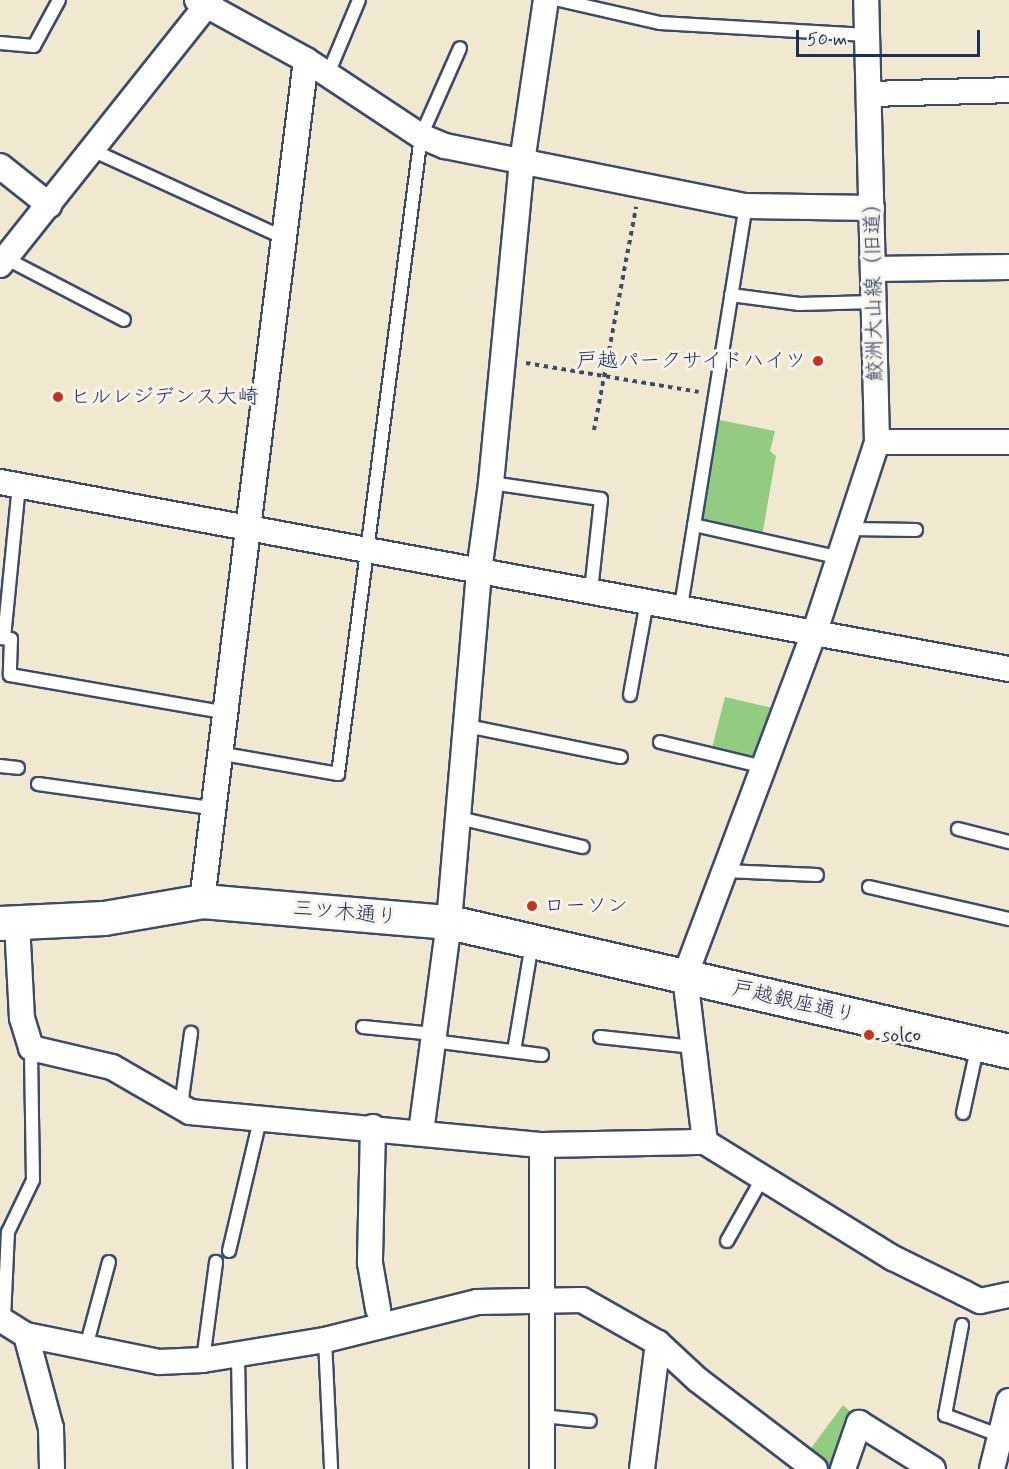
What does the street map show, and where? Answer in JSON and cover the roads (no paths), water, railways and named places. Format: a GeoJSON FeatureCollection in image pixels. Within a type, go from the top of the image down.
{"type":"FeatureCollection","features":[{"type":"Feature","properties":{"kind":"street"},"geometry":{"type":"LineString","coordinates":[[421,1132],[449,922],[468,726],[478,572],[491,483],[522,162],[546,0]]}},
{"type":"Feature","properties":{"kind":"street","name":"鮫洲大山線（旧道）"},"geometry":{"type":"LineString","coordinates":[[685,976],[815,631],[851,529],[877,442],[866,0]]}},
{"type":"Feature","properties":{"kind":"street"},"geometry":{"type":"LineString","coordinates":[[3,261],[92,150],[205,2],[306,60],[422,136],[445,146],[746,206],[872,208]]}},
{"type":"Feature","properties":{"kind":"street"},"geometry":{"type":"LineString","coordinates":[[202,901],[223,712],[306,60]]}},
{"type":"Feature","properties":{"kind":"street"},"geometry":{"type":"LineString","coordinates":[[870,93],[1009,90]]}},
{"type":"Feature","properties":{"kind":"street"},"geometry":{"type":"LineString","coordinates":[[0,166],[49,205]]}},
{"type":"Feature","properties":{"kind":"street"},"geometry":{"type":"LineString","coordinates":[[873,269],[1009,267]]}},
{"type":"Feature","properties":{"kind":"street"},"geometry":{"type":"LineString","coordinates":[[877,442],[1009,442]]}},
{"type":"Feature","properties":{"kind":"street"},"geometry":{"type":"LineString","coordinates":[[10,484],[478,572],[681,606],[1009,669]]}},
{"type":"Feature","properties":{"kind":"street","name":"三ツ木通り"},"geometry":{"type":"LineString","coordinates":[[8,923],[104,918],[202,901],[449,922],[685,976]]}},
{"type":"Feature","properties":{"kind":"street"},"geometry":{"type":"LineString","coordinates":[[8,923],[11,1018],[32,1048],[112,1067],[190,1112],[260,1120],[373,1127],[543,1145],[705,1142],[893,1257],[980,1301],[1009,1295]]}},
{"type":"Feature","properties":{"kind":"street"},"geometry":{"type":"LineString","coordinates":[[685,976],[705,1142]]}},
{"type":"Feature","properties":{"kind":"street","name":"戸越銀座通り"},"geometry":{"type":"LineString","coordinates":[[685,976],[994,1047]]}},
{"type":"Feature","properties":{"kind":"street"},"geometry":{"type":"LineString","coordinates":[[373,1127],[370,1263],[378,1309]]}},
{"type":"Feature","properties":{"kind":"street"},"geometry":{"type":"LineString","coordinates":[[542,1469],[543,1145]]}},
{"type":"Feature","properties":{"kind":"street"},"geometry":{"type":"LineString","coordinates":[[2,1319],[26,1335],[159,1362],[238,1356],[325,1340],[461,1305],[582,1300],[658,1343],[698,1380],[815,1469]]}},
{"type":"Feature","properties":{"kind":"street"},"geometry":{"type":"LineString","coordinates":[[26,1335],[51,1428],[52,1469]]}},
{"type":"Feature","properties":{"kind":"street"},"geometry":{"type":"LineString","coordinates":[[642,1469],[658,1343]]}},
{"type":"Feature","properties":{"kind":"street"},"geometry":{"type":"LineString","coordinates":[[992,1469],[1009,1401]]}},
{"type":"Feature","properties":{"kind":"street"},"geometry":{"type":"LineString","coordinates":[[843,1469],[859,1423],[933,1469]]}},
{"type":"Feature","properties":{"kind":"lane"},"geometry":{"type":"LineString","coordinates":[[0,43],[34,46],[59,0]]}},
{"type":"Feature","properties":{"kind":"lane"},"geometry":{"type":"LineString","coordinates":[[328,74],[359,0]]}},
{"type":"Feature","properties":{"kind":"lane"},"geometry":{"type":"LineString","coordinates":[[559,0],[660,22],[867,35]]}},
{"type":"Feature","properties":{"kind":"lane"},"geometry":{"type":"LineString","coordinates":[[218,753],[338,774],[365,551],[422,136],[460,48]]}},
{"type":"Feature","properties":{"kind":"lane"},"geometry":{"type":"LineString","coordinates":[[92,150],[284,238]]}},
{"type":"Feature","properties":{"kind":"lane"},"geometry":{"type":"LineString","coordinates":[[681,606],[746,206]]}},
{"type":"Feature","properties":{"kind":"lane"},"geometry":{"type":"LineString","coordinates":[[3,261],[124,320]]}},
{"type":"Feature","properties":{"kind":"lane"},"geometry":{"type":"LineString","coordinates":[[731,295],[799,304],[874,302]]}},
{"type":"Feature","properties":{"kind":"lane"},"geometry":{"type":"LineString","coordinates":[[491,483],[601,499],[591,591]]}},
{"type":"Feature","properties":{"kind":"lane"},"geometry":{"type":"LineString","coordinates":[[10,484],[2,638],[11,639],[10,675],[223,712]]}},
{"type":"Feature","properties":{"kind":"lane"},"geometry":{"type":"LineString","coordinates":[[694,525],[841,558]]}},
{"type":"Feature","properties":{"kind":"lane"},"geometry":{"type":"LineString","coordinates":[[851,529],[916,530]]}},
{"type":"Feature","properties":{"kind":"lane"},"geometry":{"type":"LineString","coordinates":[[630,695],[647,601]]}},
{"type":"Feature","properties":{"kind":"lane"},"geometry":{"type":"LineString","coordinates":[[468,726],[621,757]]}},
{"type":"Feature","properties":{"kind":"lane"},"geometry":{"type":"LineString","coordinates":[[660,742],[764,767]]}},
{"type":"Feature","properties":{"kind":"lane"},"geometry":{"type":"LineString","coordinates":[[0,766],[18,768]]}},
{"type":"Feature","properties":{"kind":"lane"},"geometry":{"type":"LineString","coordinates":[[38,784],[212,808]]}},
{"type":"Feature","properties":{"kind":"lane"},"geometry":{"type":"LineString","coordinates":[[459,818],[583,847]]}},
{"type":"Feature","properties":{"kind":"lane"},"geometry":{"type":"LineString","coordinates":[[958,829],[1009,842]]}},
{"type":"Feature","properties":{"kind":"lane"},"geometry":{"type":"LineString","coordinates":[[725,871],[818,875]]}},
{"type":"Feature","properties":{"kind":"lane"},"geometry":{"type":"LineString","coordinates":[[869,887],[1009,919]]}},
{"type":"Feature","properties":{"kind":"lane"},"geometry":{"type":"LineString","coordinates":[[514,1051],[533,941]]}},
{"type":"Feature","properties":{"kind":"lane"},"geometry":{"type":"LineString","coordinates":[[363,1027],[542,1055]]}},
{"type":"Feature","properties":{"kind":"lane"},"geometry":{"type":"LineString","coordinates":[[181,1106],[191,1033]]}},
{"type":"Feature","properties":{"kind":"lane"},"geometry":{"type":"LineString","coordinates":[[600,1037],[693,1047]]}},
{"type":"Feature","properties":{"kind":"lane"},"geometry":{"type":"LineString","coordinates":[[963,1113],[994,1047]]}},
{"type":"Feature","properties":{"kind":"lane"},"geometry":{"type":"LineString","coordinates":[[2,1319],[8,1232],[33,1180],[32,1048]]}},
{"type":"Feature","properties":{"kind":"lane"},"geometry":{"type":"LineString","coordinates":[[229,1251],[260,1120]]}},
{"type":"Feature","properties":{"kind":"lane"},"geometry":{"type":"LineString","coordinates":[[727,1241],[763,1177]]}},
{"type":"Feature","properties":{"kind":"lane"},"geometry":{"type":"LineString","coordinates":[[86,1347],[109,1262]]}},
{"type":"Feature","properties":{"kind":"lane"},"geometry":{"type":"LineString","coordinates":[[203,1360],[216,1262]]}},
{"type":"Feature","properties":{"kind":"lane"},"geometry":{"type":"LineString","coordinates":[[962,1325],[945,1415],[1001,1436]]}},
{"type":"Feature","properties":{"kind":"lane"},"geometry":{"type":"LineString","coordinates":[[325,1340],[331,1469]]}},
{"type":"Feature","properties":{"kind":"lane"},"geometry":{"type":"LineString","coordinates":[[238,1356],[240,1469]]}},
{"type":"Feature","properties":{"kind":"lane"},"geometry":{"type":"LineString","coordinates":[[542,1416],[590,1421]]}},
{"type":"Feature","properties":{"kind":"place","name":"戸越パークサイドハイツ"},"geometry":{"type":"Point","coordinates":[818,361]}},
{"type":"Feature","properties":{"kind":"place","name":"ヒルレジデンス大崎"},"geometry":{"type":"Point","coordinates":[58,397]}},
{"type":"Feature","properties":{"kind":"place","name":"ローソン"},"geometry":{"type":"Point","coordinates":[532,906]}},
{"type":"Feature","properties":{"kind":"place","name":"solco"},"geometry":{"type":"Point","coordinates":[869,1035]}}]}
